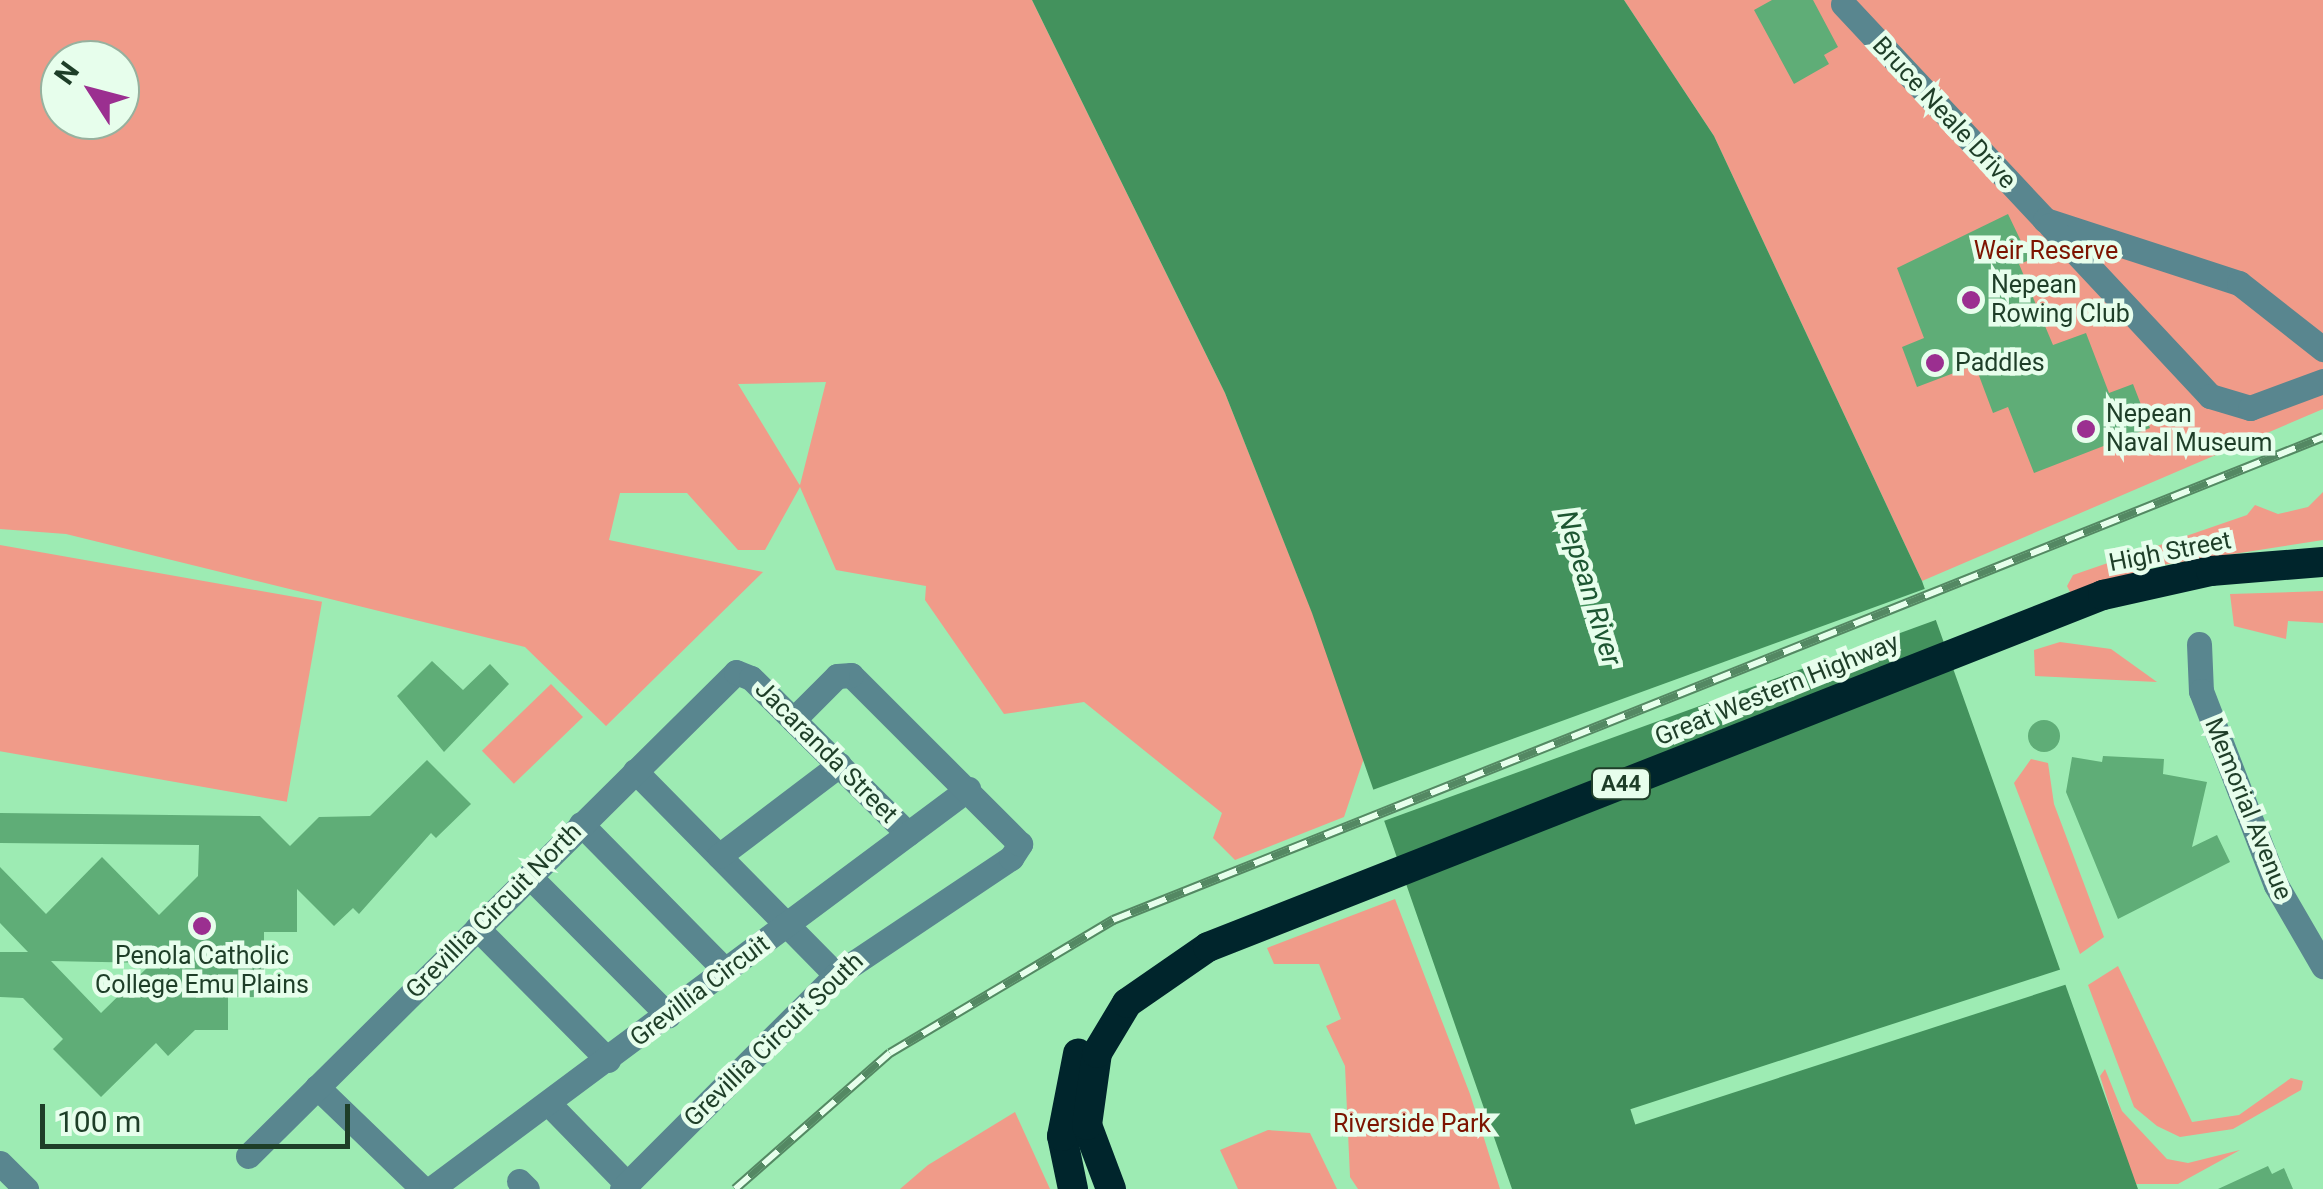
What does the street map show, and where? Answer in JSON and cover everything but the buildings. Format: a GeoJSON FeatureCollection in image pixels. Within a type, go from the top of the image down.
{"type":"FeatureCollection","features":[{"type":"Feature","properties":{"kind":"highway","name":"High Street"},"geometry":{"type":"LineString","coordinates":[[2033,622],[2147,584],[2323,562]]}},
{"type":"Feature","properties":{"kind":"highway","name":"Great Western Highway"},"geometry":{"type":"LineString","coordinates":[[1111,1189],[1086,1125],[1097,1053],[1127,1003],[1208,946],[2033,622]]}},
{"type":"Feature","properties":{"kind":"highway","name":"Great Western Highway"},"geometry":{"type":"LineString","coordinates":[[1074,1189],[1063,1153],[1064,1108],[1089,1030],[1144,972],[1193,946],[1208,946]]}},
{"type":"Feature","properties":{"kind":"street","name":"Bruce Neale Drive"},"geometry":{"type":"LineString","coordinates":[[1844,4],[2210,396],[2250,408],[2323,381]]}},
{"type":"Feature","properties":{"kind":"street","name":"Bruce Neale Drive"},"geometry":{"type":"LineString","coordinates":[[2046,220],[2239,283],[2284,310],[2323,349]]}},
{"type":"Feature","properties":{"kind":"street","name":"Memorial Avenue"},"geometry":{"type":"LineString","coordinates":[[2199,644],[2201,691],[2276,884],[2323,966]]}},
{"type":"Feature","properties":{"kind":"street","name":"Jacaranda Street"},"geometry":{"type":"LineString","coordinates":[[742,672],[908,834]]}},
{"type":"Feature","properties":{"kind":"street","name":"Grevillia Circuit North"},"geometry":{"type":"LineString","coordinates":[[248,1156],[581,824],[742,672]]}},
{"type":"Feature","properties":{"kind":"street"},"geometry":{"type":"LineString","coordinates":[[793,720],[837,676],[851,675],[968,789]]}},
{"type":"Feature","properties":{"kind":"street"},"geometry":{"type":"LineString","coordinates":[[718,856],[839,765]]}},
{"type":"Feature","properties":{"kind":"street"},"geometry":{"type":"LineString","coordinates":[[635,772],[836,975]]}},
{"type":"Feature","properties":{"kind":"street","name":"Grevillia Circuit"},"geometry":{"type":"LineString","coordinates":[[430,1189],[968,789]]}},
{"type":"Feature","properties":{"kind":"street","name":"Grevillia Circuit South"},"geometry":{"type":"LineString","coordinates":[[624,1186],[836,975],[1017,851],[1018,836],[968,789]]}},
{"type":"Feature","properties":{"kind":"street"},"geometry":{"type":"LineString","coordinates":[[581,824],[726,971]]}},
{"type":"Feature","properties":{"kind":"street"},"geometry":{"type":"LineString","coordinates":[[530,876],[668,1015]]}},
{"type":"Feature","properties":{"kind":"street"},"geometry":{"type":"LineString","coordinates":[[477,928],[608,1060]]}},
{"type":"Feature","properties":{"kind":"street"},"geometry":{"type":"LineString","coordinates":[[318,1087],[423,1189]]}},
{"type":"Feature","properties":{"kind":"street"},"geometry":{"type":"LineString","coordinates":[[549,1104],[624,1186]]}},
{"type":"Feature","properties":{"kind":"street"},"geometry":{"type":"LineString","coordinates":[[0,1163],[26,1189]]}},
{"type":"Feature","properties":{"kind":"green space"},"geometry":{"type":"Polygon","coordinates":[[[0,0],[1032,0],[1225,393],[1312,612],[1364,758],[1344,817],[1235,860],[1213,838],[1222,813],[1084,702],[1004,714],[925,600],[926,586],[836,570],[800,487],[765,550],[738,550],[687,493],[620,493],[609,540],[763,572],[606,726],[525,647],[66,534],[0,529],[0,0]],[[826,382],[738,384],[800,485],[826,382]]]}},
{"type":"Feature","properties":{"kind":"green space","name":"Weir Reserve"},"geometry":{"type":"Polygon","coordinates":[[[1624,0],[2323,0],[2323,409],[1922,581],[1714,136],[1624,0]]]}},
{"type":"Feature","properties":{"kind":"green space"},"geometry":{"type":"Polygon","coordinates":[[[2323,492],[2323,540],[2156,566],[2071,594],[2067,586],[2073,575],[2247,515],[2255,505],[2278,514],[2308,507],[2323,492]]]}},
{"type":"Feature","properties":{"kind":"green space"},"geometry":{"type":"Polygon","coordinates":[[[0,545],[322,602],[287,802],[0,751],[0,545]]]}},
{"type":"Feature","properties":{"kind":"green space"},"geometry":{"type":"Polygon","coordinates":[[[2323,591],[2323,623],[2288,621],[2286,639],[2234,626],[2230,594],[2323,591]]]}},
{"type":"Feature","properties":{"kind":"green space"},"geometry":{"type":"Polygon","coordinates":[[[2060,642],[2111,649],[2157,682],[2035,676],[2034,650],[2060,642]]]}},
{"type":"Feature","properties":{"kind":"green space"},"geometry":{"type":"Polygon","coordinates":[[[551,684],[583,717],[514,784],[482,751],[551,684]]]}},
{"type":"Feature","properties":{"kind":"green space"},"geometry":{"type":"Polygon","coordinates":[[[2031,759],[2048,763],[2054,804],[2104,937],[2080,954],[2014,783],[2031,759]]]}},
{"type":"Feature","properties":{"kind":"green space","name":"Riverside Park"},"geometry":{"type":"Polygon","coordinates":[[[1395,899],[1470,1094],[1500,1189],[1358,1189],[1350,1177],[1345,1066],[1326,1026],[1341,1019],[1319,964],[1274,964],[1267,948],[1395,899]]]}},
{"type":"Feature","properties":{"kind":"green space"},"geometry":{"type":"Polygon","coordinates":[[[2118,966],[2192,1122],[2239,1115],[2291,1078],[2303,1081],[2301,1090],[2233,1129],[2180,1137],[2157,1126],[2134,1107],[2088,985],[2118,966]]]}},
{"type":"Feature","properties":{"kind":"green space"},"geometry":{"type":"Polygon","coordinates":[[[2105,1069],[2122,1111],[2167,1159],[2188,1163],[2240,1150],[2178,1184],[2134,1184],[2100,1076],[2105,1069]]]}},
{"type":"Feature","properties":{"kind":"green space"},"geometry":{"type":"Polygon","coordinates":[[[1015,1112],[1050,1189],[900,1189],[928,1165],[1015,1112]]]}},
{"type":"Feature","properties":{"kind":"green space"},"geometry":{"type":"Polygon","coordinates":[[[1268,1130],[1310,1133],[1337,1189],[1238,1189],[1220,1150],[1268,1130]]]}},
{"type":"Feature","properties":{"kind":"water","name":"Nepean River"},"geometry":{"type":"Polygon","coordinates":[[[1032,0],[1624,0],[1714,136],[1922,581],[2138,1189],[1512,1189],[1312,613],[1225,393],[1032,0]]]}},
{"type":"Feature","properties":{"kind":"pier"},"geometry":{"type":"Polygon","coordinates":[[[1930,587],[1941,618],[1380,822],[1369,791],[1930,587]]]}},
{"type":"Feature","properties":{"kind":"pier"},"geometry":{"type":"Polygon","coordinates":[[[2065,968],[2070,983],[1635,1124],[1630,1109],[2065,968]]]}},
{"type":"Feature","properties":{"kind":"railway"},"geometry":{"type":"LineString","coordinates":[[735,1189],[890,1053],[1113,920],[2323,437]]}},
{"type":"Feature","properties":{"kind":"place","name":"Nepean Rowing Club"},"geometry":{"type":"Point","coordinates":[1971,300]}},
{"type":"Feature","properties":{"kind":"place","name":"Paddles"},"geometry":{"type":"Point","coordinates":[1935,363]}},
{"type":"Feature","properties":{"kind":"place","name":"Nepean Naval Museum"},"geometry":{"type":"Point","coordinates":[2086,429]}},
{"type":"Feature","properties":{"kind":"place","name":"Penola Catholic College Emu Plains"},"geometry":{"type":"Point","coordinates":[202,926]}}]}
